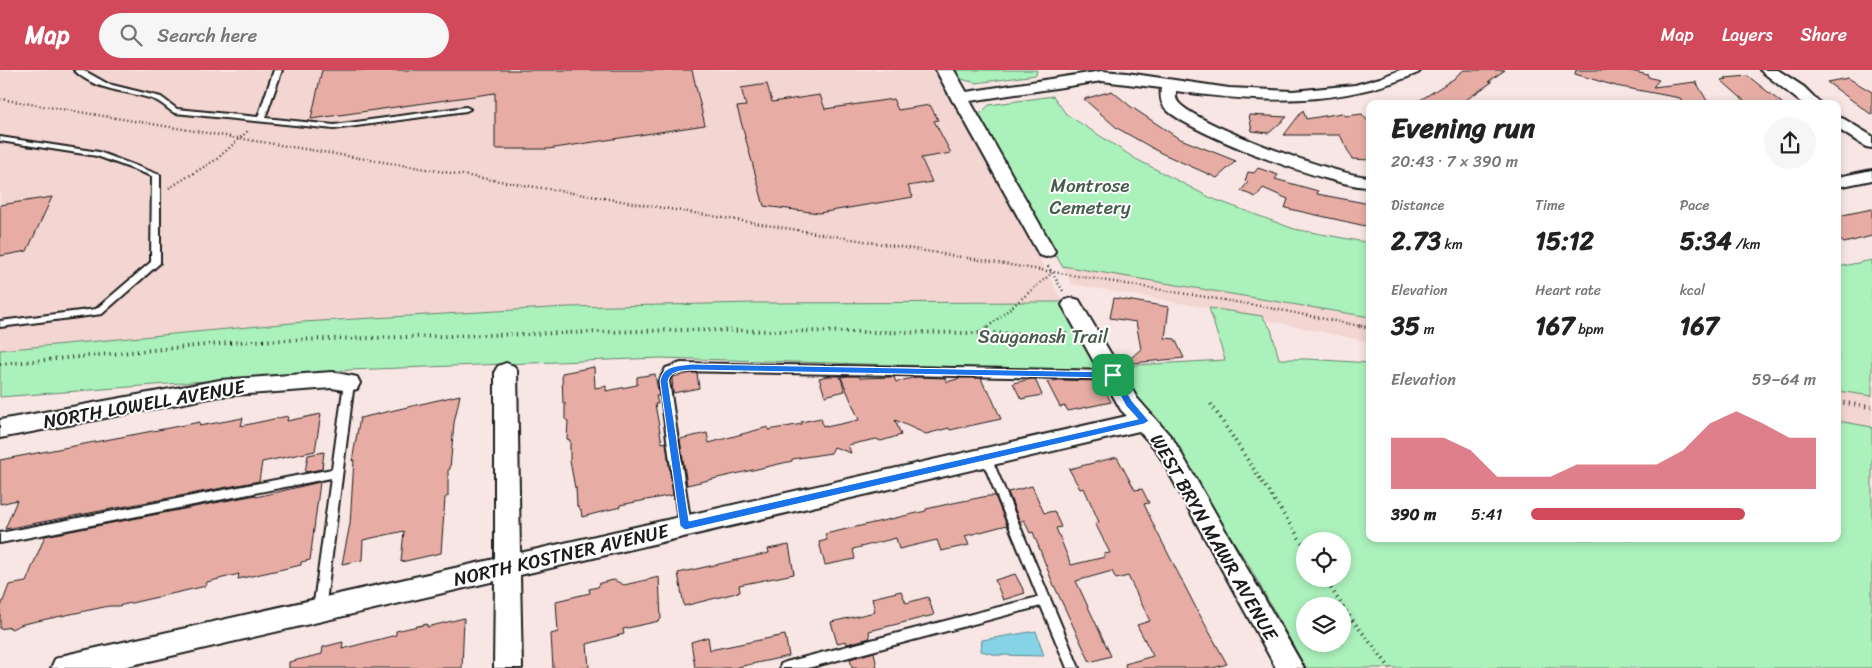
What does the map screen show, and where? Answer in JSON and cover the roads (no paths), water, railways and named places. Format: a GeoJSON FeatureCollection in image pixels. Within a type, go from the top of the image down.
{"type":"FeatureCollection","features":[{"type":"Feature","properties":{"kind":"street"},"geometry":{"type":"LineString","coordinates":[[944,70],[1046,251]]}},
{"type":"Feature","properties":{"kind":"street"},"geometry":{"type":"LineString","coordinates":[[960,98],[1102,76],[1123,76],[1169,85],[1231,92],[1301,95],[1352,91],[1398,77],[1412,70]]}},
{"type":"Feature","properties":{"kind":"street"},"geometry":{"type":"LineString","coordinates":[[1768,70],[1798,90],[1809,100]]}},
{"type":"Feature","properties":{"kind":"street"},"geometry":{"type":"LineString","coordinates":[[1169,85],[1168,98],[1172,106],[1195,121],[1253,148],[1335,175],[1366,182]]}},
{"type":"Feature","properties":{"kind":"street"},"geometry":{"type":"LineString","coordinates":[[1841,124],[1872,142]]}},
{"type":"Feature","properties":{"kind":"street"},"geometry":{"type":"LineString","coordinates":[[1841,181],[1872,175]]}},
{"type":"Feature","properties":{"kind":"street","name":"WEST BRYN MAWR AVENUE"},"geometry":{"type":"LineString","coordinates":[[1069,300],[1129,404],[1165,445],[1290,668]]}},
{"type":"Feature","properties":{"kind":"street"},"geometry":{"type":"LineString","coordinates":[[506,371],[508,668]]}},
{"type":"Feature","properties":{"kind":"street","name":"NORTH LOWELL AVENUE"},"geometry":{"type":"LineString","coordinates":[[0,429],[220,388],[332,380],[349,383]]}},
{"type":"Feature","properties":{"kind":"street","name":"NORTH KOSTNER AVENUE"},"geometry":{"type":"LineString","coordinates":[[65,668],[1144,421]]}},
{"type":"Feature","properties":{"kind":"lane"},"geometry":{"type":"LineString","coordinates":[[78,70],[84,76],[102,84],[158,99],[176,111],[334,127],[466,109]]}},
{"type":"Feature","properties":{"kind":"lane"},"geometry":{"type":"LineString","coordinates":[[262,119],[278,70]]}},
{"type":"Feature","properties":{"kind":"lane"},"geometry":{"type":"LineString","coordinates":[[0,139],[99,154],[156,175],[156,262],[99,312],[0,324]]}},
{"type":"Feature","properties":{"kind":"lane"},"geometry":{"type":"LineString","coordinates":[[685,526],[664,381],[666,375],[672,369],[692,367],[1113,375]]}},
{"type":"Feature","properties":{"kind":"lane"},"geometry":{"type":"LineString","coordinates":[[319,610],[349,383]]}},
{"type":"Feature","properties":{"kind":"lane"},"geometry":{"type":"LineString","coordinates":[[986,457],[1073,668]]}},
{"type":"Feature","properties":{"kind":"lane"},"geometry":{"type":"LineString","coordinates":[[0,538],[337,472]]}},
{"type":"Feature","properties":{"kind":"lane"},"geometry":{"type":"LineString","coordinates":[[786,668],[1045,600]]}},
{"type":"Feature","properties":{"kind":"water"},"geometry":{"type":"Polygon","coordinates":[[[1036,631],[1044,656],[996,655],[981,651],[982,640],[1036,631]]]}},
{"type":"Feature","properties":{"kind":"park label","name":"Montrose Cemetery"},"geometry":{"type":"Point","coordinates":[1090,196]}},
{"type":"Feature","properties":{"kind":"park label","name":"Sauganash Trail"},"geometry":{"type":"Point","coordinates":[1043,336]}}]}
